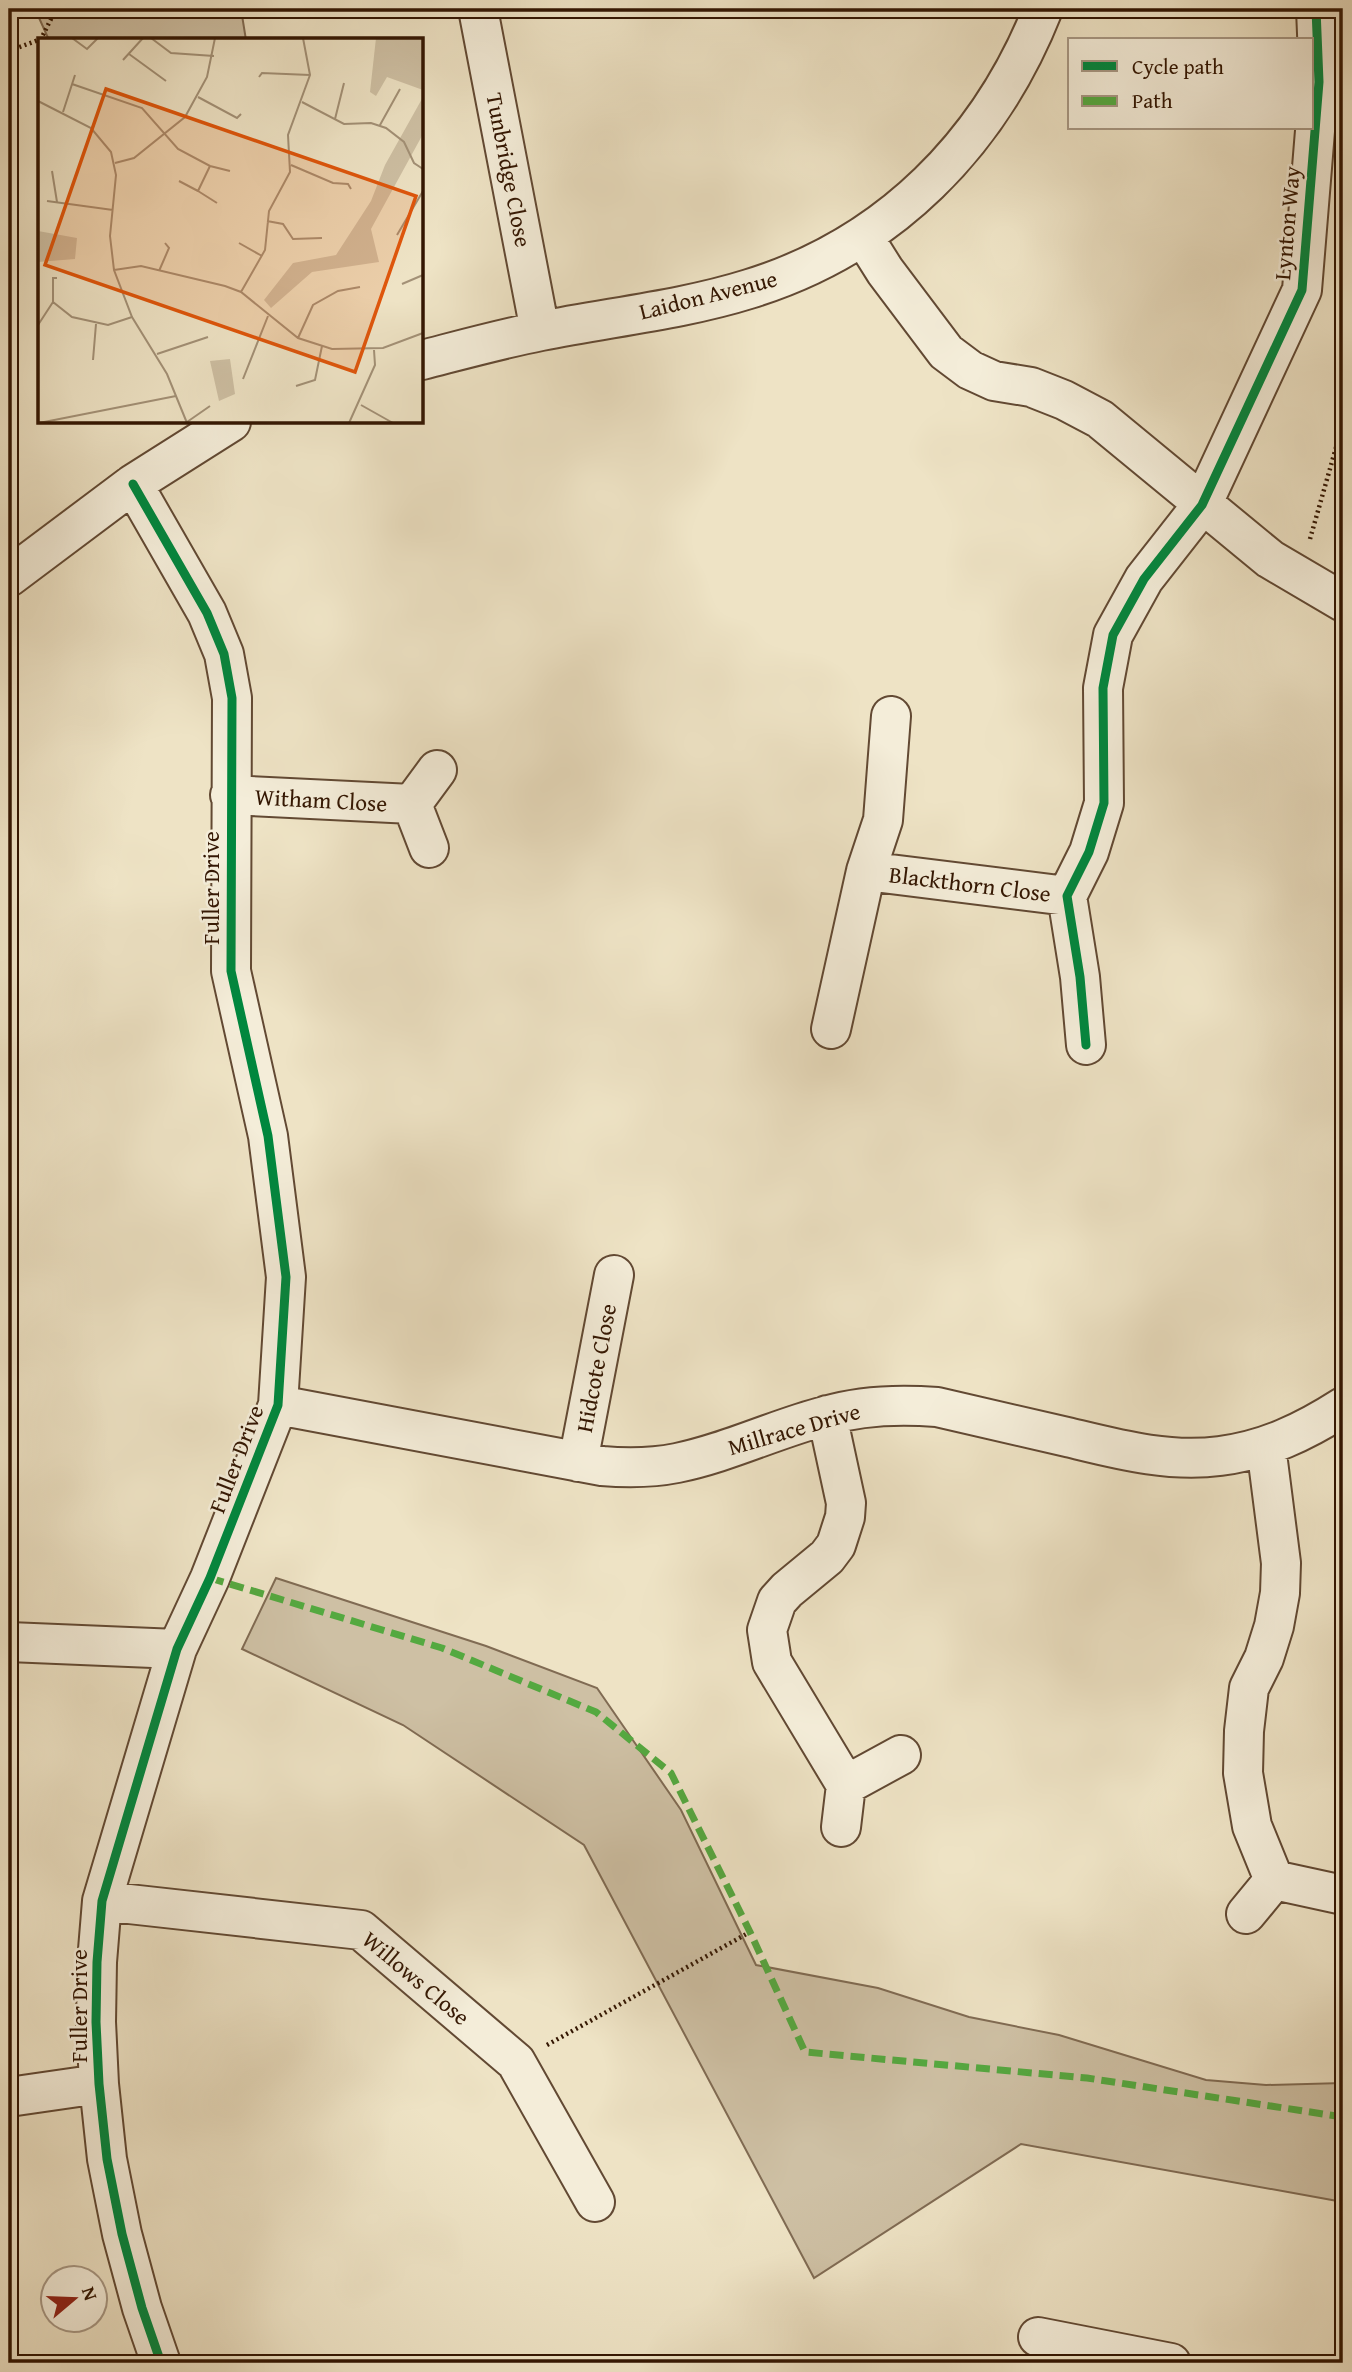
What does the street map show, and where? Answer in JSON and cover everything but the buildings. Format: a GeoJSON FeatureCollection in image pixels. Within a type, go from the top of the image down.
{"type":"FeatureCollection","features":[{"type":"Feature","properties":{"kind":"street","name":"Tunbridge Close"},"geometry":{"type":"LineString","coordinates":[[478,9],[540,331]]}},
{"type":"Feature","properties":{"kind":"street","name":"Laidon Avenue"},"geometry":{"type":"LineString","coordinates":[[424,360],[540,331],[750,289],[802,268],[863,236],[929,184],[975,132],[1010,81],[1042,9]]}},
{"type":"Feature","properties":{"kind":"street","name":"Lynton Way"},"geometry":{"type":"LineString","coordinates":[[1202,505],[1302,290],[1319,82],[1316,9]]}},
{"type":"Feature","properties":{"kind":"street"},"geometry":{"type":"LineString","coordinates":[[863,236],[885,271],[946,352],[970,370],[994,381],[1031,387],[1100,419],[1270,559],[1343,602]]}},
{"type":"Feature","properties":{"kind":"street"},"geometry":{"type":"LineString","coordinates":[[9,577],[133,484],[228,424]]}},
{"type":"Feature","properties":{"kind":"street","name":"Fuller Drive"},"geometry":{"type":"LineString","coordinates":[[133,484],[207,612],[224,654],[232,698],[231,971],[268,1136],[286,1277],[278,1405],[210,1578],[177,1648],[102,1901],[96,2010],[99,2084],[107,2159],[122,2234],[142,2308],[161,2363]]}},
{"type":"Feature","properties":{"kind":"street","name":"Blackthorn Close"},"geometry":{"type":"LineString","coordinates":[[1086,1045],[1080,977],[1067,896],[1089,852],[1104,803],[1103,688],[1113,635],[1144,579],[1202,505]]}},
{"type":"Feature","properties":{"kind":"street"},"geometry":{"type":"LineString","coordinates":[[866,871],[883,820],[891,716]]}},
{"type":"Feature","properties":{"kind":"street","name":"Witham Close"},"geometry":{"type":"LineString","coordinates":[[412,804],[437,770]]}},
{"type":"Feature","properties":{"kind":"street","name":"Witham Close"},"geometry":{"type":"LineString","coordinates":[[230,795],[412,804]]}},
{"type":"Feature","properties":{"kind":"street","name":"Witham Close"},"geometry":{"type":"LineString","coordinates":[[412,804],[429,848]]}},
{"type":"Feature","properties":{"kind":"street","name":"Blackthorn Close"},"geometry":{"type":"LineString","coordinates":[[831,1029],[866,871],[1067,896]]}},
{"type":"Feature","properties":{"kind":"street","name":"Hidcote Close"},"geometry":{"type":"LineString","coordinates":[[578,1462],[614,1275]]}},
{"type":"Feature","properties":{"kind":"street","name":"Millrace Drive"},"geometry":{"type":"LineString","coordinates":[[278,1405],[578,1462],[626,1468],[676,1463],[827,1415],[872,1406],[937,1407],[1131,1453],[1160,1457],[1219,1457],[1266,1446],[1308,1429],[1343,1408]]}},
{"type":"Feature","properties":{"kind":"street"},"geometry":{"type":"LineString","coordinates":[[827,1415],[846,1503],[842,1531],[827,1558],[777,1601],[767,1630],[772,1662],[846,1785],[841,1827]]}},
{"type":"Feature","properties":{"kind":"street"},"geometry":{"type":"LineString","coordinates":[[1266,1446],[1281,1563],[1280,1593],[1264,1658],[1249,1688],[1243,1773],[1252,1826],[1274,1880]]}},
{"type":"Feature","properties":{"kind":"street"},"geometry":{"type":"LineString","coordinates":[[9,1642],[177,1648]]}},
{"type":"Feature","properties":{"kind":"street"},"geometry":{"type":"LineString","coordinates":[[846,1785],[901,1755]]}},
{"type":"Feature","properties":{"kind":"street"},"geometry":{"type":"LineString","coordinates":[[1274,1880],[1343,1895]]}},
{"type":"Feature","properties":{"kind":"street"},"geometry":{"type":"LineString","coordinates":[[1246,1913],[1274,1880]]}},
{"type":"Feature","properties":{"kind":"street","name":"Willows Close"},"geometry":{"type":"LineString","coordinates":[[102,1901],[361,1930],[516,2062],[594,2202]]}},
{"type":"Feature","properties":{"kind":"street"},"geometry":{"type":"LineString","coordinates":[[9,2097],[99,2084]]}},
{"type":"Feature","properties":{"kind":"street"},"geometry":{"type":"LineString","coordinates":[[1038,2337],[1108,2357],[1171,2363]]}},
{"type":"Feature","properties":{"kind":"path"},"geometry":{"type":"LineString","coordinates":[[42,38],[56,9]]}},
{"type":"Feature","properties":{"kind":"path"},"geometry":{"type":"LineString","coordinates":[[9,51],[38,40]]}},
{"type":"Feature","properties":{"kind":"path"},"geometry":{"type":"LineString","coordinates":[[1299,577],[1343,423]]}},
{"type":"Feature","properties":{"kind":"path"},"geometry":{"type":"LineString","coordinates":[[516,2062],[750,1933]]}},
{"type":"Feature","properties":{"kind":"shaded area"},"geometry":{"type":"Polygon","coordinates":[[[35,9],[241,9],[246,38],[48,38],[35,9]]]}},
{"type":"Feature","properties":{"kind":"shaded area"},"geometry":{"type":"Polygon","coordinates":[[[276,1578],[486,1646],[597,1688],[681,1810],[756,1965],[878,1988],[969,2017],[1059,2035],[1206,2080],[1266,2085],[1343,2083],[1343,2202],[1021,2144],[814,2278],[584,1845],[403,1725],[242,1649],[276,1578]]]}},
{"type":"Feature","properties":{"kind":"marked path"},"geometry":{"type":"LineString","coordinates":[[210,1578],[442,1648],[596,1712],[671,1773],[750,1932],[805,2052],[1087,2078],[1343,2117]]}},
{"type":"Feature","properties":{"kind":"cycle path"},"geometry":{"type":"LineString","coordinates":[[1086,1045],[1080,977],[1067,896],[1089,852],[1104,803],[1103,688],[1113,635],[1144,579],[1202,505],[1302,290],[1319,82],[1316,9]]}},
{"type":"Feature","properties":{"kind":"cycle path"},"geometry":{"type":"LineString","coordinates":[[133,484],[207,613],[224,654],[232,698],[231,971],[268,1136],[286,1277],[278,1405],[210,1578],[177,1649],[102,1901],[96,2022],[107,2159],[122,2234],[142,2308],[161,2363]]}}]}
